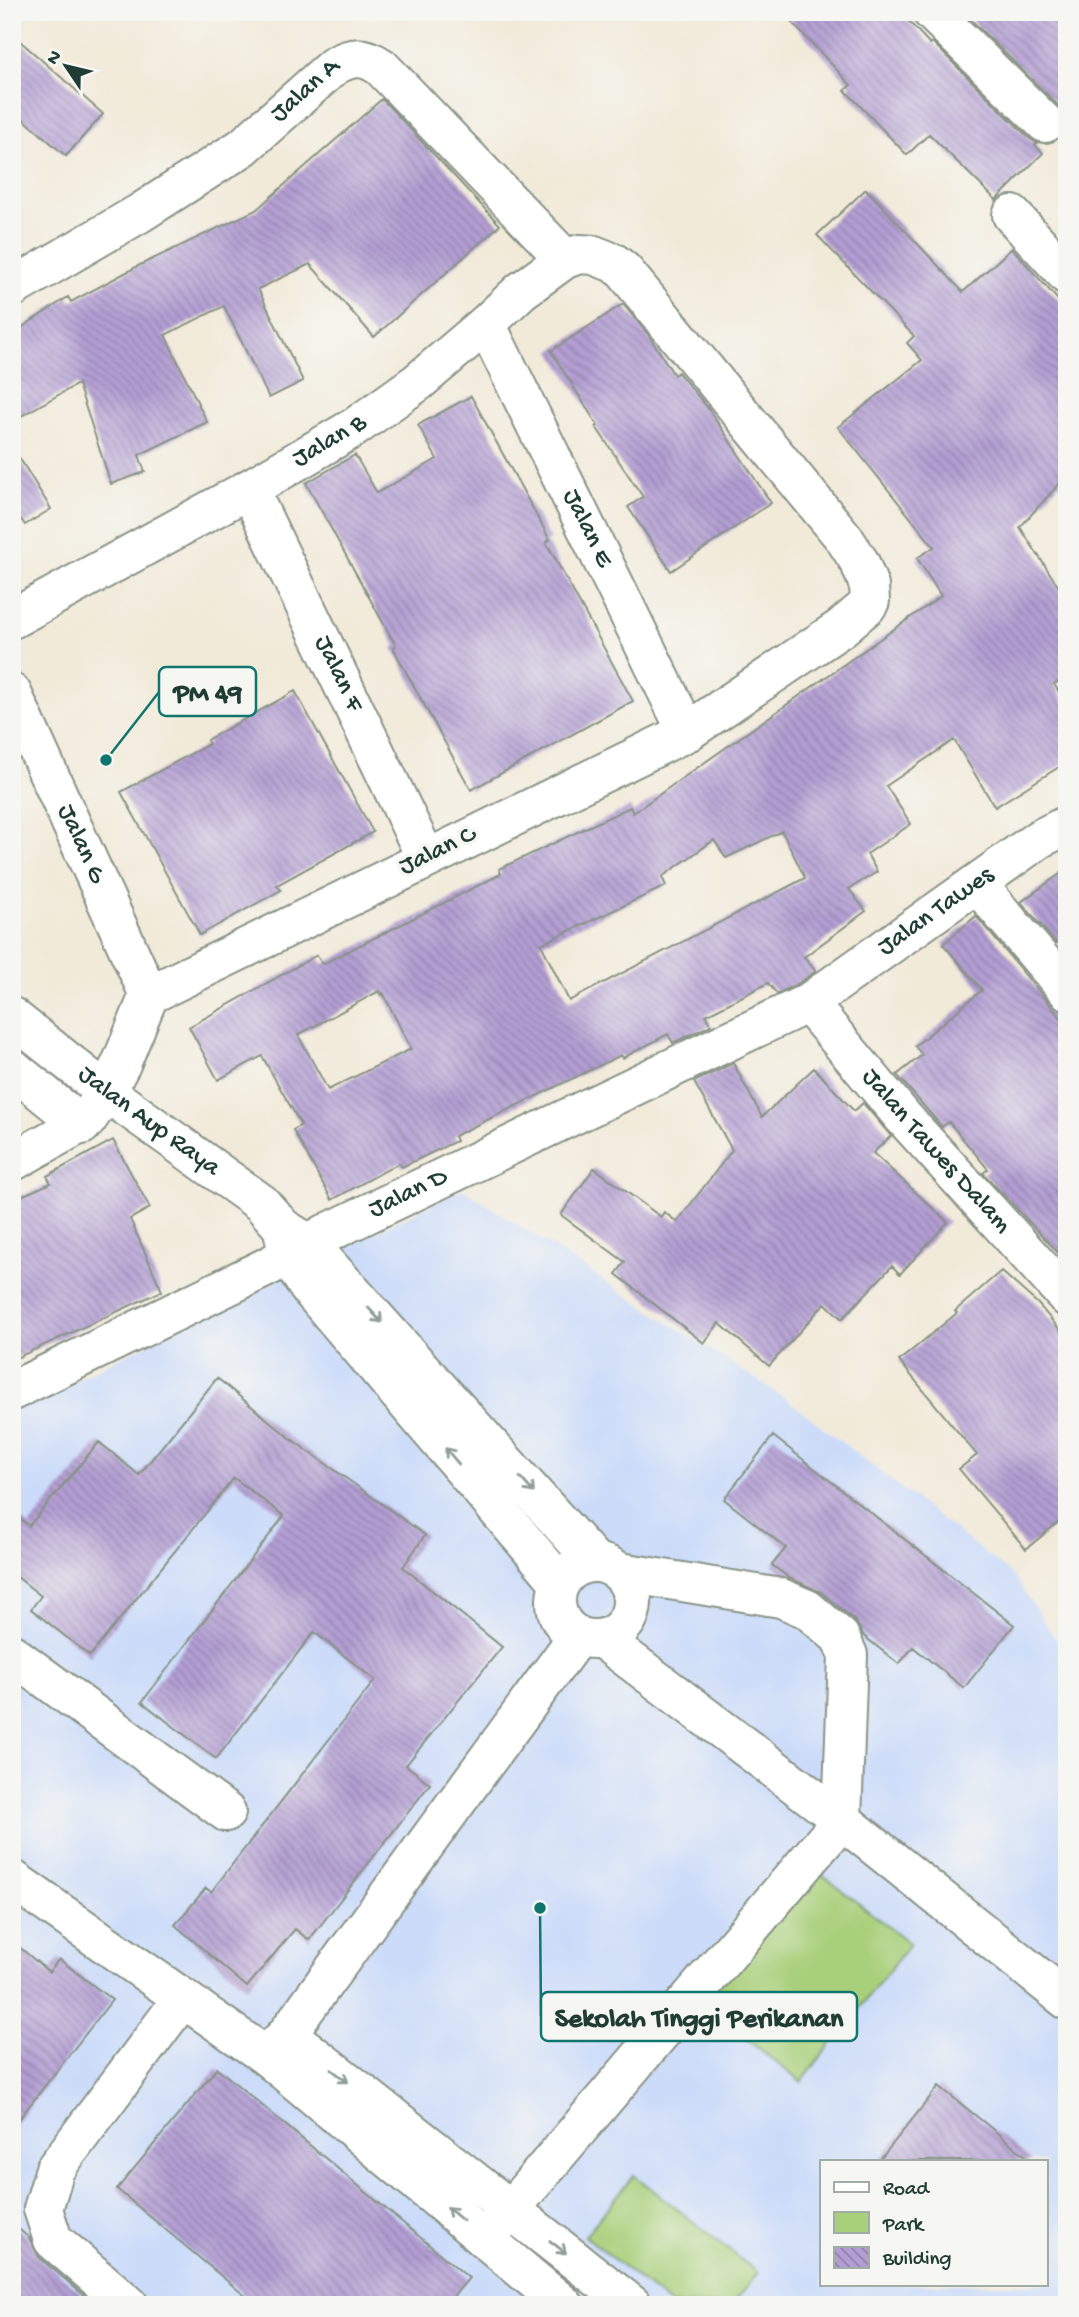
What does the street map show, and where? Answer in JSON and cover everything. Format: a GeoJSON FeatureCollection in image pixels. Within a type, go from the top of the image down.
{"type":"FeatureCollection","features":[{"type":"Feature","properties":{"kind":"street"},"geometry":{"type":"LineString","coordinates":[[932,12],[1045,123]]}},
{"type":"Feature","properties":{"kind":"street","name":"Jalan A"},"geometry":{"type":"LineString","coordinates":[[12,288],[140,213],[243,147],[334,66],[346,59],[359,57],[369,59],[382,67],[565,259]]}},
{"type":"Feature","properties":{"kind":"street"},"geometry":{"type":"LineString","coordinates":[[1012,215],[1067,275]]}},
{"type":"Feature","properties":{"kind":"street","name":"Jalan C"},"geometry":{"type":"LineString","coordinates":[[149,995],[687,732],[841,628],[863,611],[870,601],[869,586],[851,548],[624,271],[614,263],[594,256],[580,254],[565,259]]}},
{"type":"Feature","properties":{"kind":"street","name":"Jalan B"},"geometry":{"type":"LineString","coordinates":[[12,618],[249,489],[385,407],[486,324],[521,291],[565,259]]}},
{"type":"Feature","properties":{"kind":"street","name":"Jalan E"},"geometry":{"type":"LineString","coordinates":[[486,324],[687,732]]}},
{"type":"Feature","properties":{"kind":"street","name":"Jalan F"},"geometry":{"type":"LineString","coordinates":[[249,489],[426,858]]}},
{"type":"Feature","properties":{"kind":"street","name":"Jalan G"},"geometry":{"type":"LineString","coordinates":[[12,693],[149,995]]}},
{"type":"Feature","properties":{"kind":"street","name":"Jalan Tawes"},"geometry":{"type":"LineString","coordinates":[[808,1003],[1039,839],[1067,824]]}},
{"type":"Feature","properties":{"kind":"street"},"geometry":{"type":"LineString","coordinates":[[977,884],[1067,990]]}},
{"type":"Feature","properties":{"kind":"street"},"geometry":{"type":"LineString","coordinates":[[12,1162],[92,1112],[121,1064],[149,995]]}},
{"type":"Feature","properties":{"kind":"street","name":"Jalan D"},"geometry":{"type":"LineString","coordinates":[[12,1391],[293,1243],[808,1003]]}},
{"type":"Feature","properties":{"kind":"street","name":"Jalan Tawes Dalam"},"geometry":{"type":"LineString","coordinates":[[808,1003],[903,1117],[1067,1297]]}},
{"type":"Feature","properties":{"kind":"street","name":"Jalan Aup Raya"},"geometry":{"type":"LineString","coordinates":[[12,1017],[92,1112],[261,1203],[293,1243]]}},
{"type":"Feature","properties":{"kind":"street"},"geometry":{"type":"LineString","coordinates":[[12,1068],[92,1112]]}},
{"type":"Feature","properties":{"kind":"street"},"geometry":{"type":"LineString","coordinates":[[276,2045],[589,1638],[615,1634],[632,1612],[629,1584],[608,1568],[293,1243]]}},
{"type":"Feature","properties":{"kind":"street"},"geometry":{"type":"LineString","coordinates":[[293,1243],[308,1287],[560,1583]]}},
{"type":"Feature","properties":{"kind":"street"},"geometry":{"type":"LineString","coordinates":[[485,2239],[842,1820],[848,1655],[840,1637],[807,1609],[781,1598],[582,1564],[569,1571],[560,1583],[555,1597],[557,1614],[565,1627],[589,1638],[842,1820],[1067,2000]]}},
{"type":"Feature","properties":{"kind":"street"},"geometry":{"type":"LineString","coordinates":[[12,1654],[226,1811]]}},
{"type":"Feature","properties":{"kind":"street"},"geometry":{"type":"LineString","coordinates":[[12,1879],[183,1998],[276,2045],[511,2210],[632,2305]]}},
{"type":"Feature","properties":{"kind":"street"},"geometry":{"type":"LineString","coordinates":[[129,2305],[53,2239],[43,2209],[55,2169],[183,1998]]}},
{"type":"Feature","properties":{"kind":"street"},"geometry":{"type":"LineString","coordinates":[[276,2045],[485,2239],[564,2305]]}},
{"type":"Feature","properties":{"kind":"shaded area"},"geometry":{"type":"Polygon","coordinates":[[[463,1189],[785,1398],[1013,1575],[1067,1655],[1067,2305],[12,2305],[12,1411],[463,1189]]]}},
{"type":"Feature","properties":{"kind":"green space"},"geometry":{"type":"Polygon","coordinates":[[[811,1866],[910,1944],[801,2082],[702,2004],[811,1866]]]}},
{"type":"Feature","properties":{"kind":"green space"},"geometry":{"type":"Polygon","coordinates":[[[634,2175],[758,2273],[732,2305],[671,2305],[585,2236],[634,2175]]]}},
{"type":"Feature","properties":{"kind":"building"},"geometry":{"type":"Polygon","coordinates":[[[782,12],[900,12],[930,44],[932,42],[1037,143],[1035,145],[1043,153],[996,200],[929,134],[907,155],[845,90],[851,85],[782,12]]]}},
{"type":"Feature","properties":{"kind":"building"},"geometry":{"type":"Polygon","coordinates":[[[963,12],[1067,12],[1067,112],[1064,114],[963,12]]]}},
{"type":"Feature","properties":{"kind":"building"},"geometry":{"type":"Polygon","coordinates":[[[12,34],[103,114],[66,156],[12,109],[12,34]]]}},
{"type":"Feature","properties":{"kind":"building"},"geometry":{"type":"Polygon","coordinates":[[[382,99],[500,225],[374,337],[310,264],[258,289],[303,381],[269,398],[224,306],[165,335],[207,422],[139,455],[145,472],[111,484],[78,384],[12,421],[12,334],[68,297],[71,302],[138,266],[256,210],[382,99]]]}},
{"type":"Feature","properties":{"kind":"building"},"geometry":{"type":"Polygon","coordinates":[[[866,189],[963,292],[1012,248],[1067,310],[1067,475],[1020,527],[1067,600],[1067,677],[1054,684],[1067,705],[1067,762],[995,807],[954,740],[886,786],[911,824],[867,854],[877,872],[849,889],[866,911],[804,957],[816,971],[777,994],[768,983],[706,1015],[711,1025],[673,1043],[668,1034],[623,1058],[621,1055],[454,1136],[456,1141],[402,1167],[399,1163],[332,1200],[293,1130],[301,1125],[262,1056],[218,1080],[189,1027],[317,955],[323,964],[501,874],[499,869],[630,807],[633,813],[941,596],[917,558],[934,547],[838,427],[922,360],[907,343],[914,336],[817,235],[866,189]],[[782,831],[726,858],[714,840],[662,877],[666,886],[541,944],[569,1001],[805,878],[782,831]],[[379,991],[298,1035],[328,1090],[411,1049],[383,993],[381,995],[379,991]]]}},
{"type":"Feature","properties":{"kind":"building"},"geometry":{"type":"Polygon","coordinates":[[[623,304],[648,334],[674,375],[678,372],[708,408],[771,503],[671,571],[628,507],[643,497],[596,427],[598,426],[551,351],[623,304]]]}},
{"type":"Feature","properties":{"kind":"building"},"geometry":{"type":"Polygon","coordinates":[[[471,396],[550,540],[546,542],[633,701],[471,790],[393,648],[396,646],[306,483],[355,455],[377,493],[437,459],[418,425],[471,396]]]}},
{"type":"Feature","properties":{"kind":"building"},"geometry":{"type":"Polygon","coordinates":[[[12,446],[51,509],[25,525],[12,506],[12,446]]]}},
{"type":"Feature","properties":{"kind":"building"},"geometry":{"type":"Polygon","coordinates":[[[295,691],[373,832],[277,885],[281,890],[200,935],[121,792],[209,744],[207,740],[295,691]]]}},
{"type":"Feature","properties":{"kind":"building"},"geometry":{"type":"Polygon","coordinates":[[[1067,869],[1067,935],[1056,943],[1021,902],[1067,869]]]}},
{"type":"Feature","properties":{"kind":"building"},"geometry":{"type":"Polygon","coordinates":[[[976,916],[1067,1025],[1067,1262],[983,1173],[988,1169],[949,1122],[942,1127],[897,1075],[922,1055],[915,1046],[982,990],[943,944],[976,916]]]}},
{"type":"Feature","properties":{"kind":"building"},"geometry":{"type":"Polygon","coordinates":[[[733,1063],[762,1117],[814,1068],[854,1111],[863,1103],[891,1136],[873,1153],[948,1222],[900,1274],[892,1266],[842,1319],[825,1303],[769,1366],[719,1323],[704,1343],[616,1274],[625,1262],[561,1215],[594,1168],[661,1217],[664,1212],[677,1222],[732,1150],[694,1082],[733,1063]]]}},
{"type":"Feature","properties":{"kind":"building"},"geometry":{"type":"Polygon","coordinates":[[[113,1140],[150,1208],[130,1219],[162,1291],[12,1360],[12,1200],[51,1183],[47,1176],[113,1140]]]}},
{"type":"Feature","properties":{"kind":"building"},"geometry":{"type":"Polygon","coordinates":[[[1001,1271],[1038,1304],[1067,1338],[1067,1515],[1026,1549],[959,1469],[977,1455],[899,1361],[957,1313],[955,1311],[1001,1271]]]}},
{"type":"Feature","properties":{"kind":"building"},"geometry":{"type":"Polygon","coordinates":[[[217,1378],[290,1438],[425,1535],[403,1567],[502,1647],[406,1765],[430,1784],[309,1940],[295,1929],[247,1987],[175,1925],[206,1888],[211,1892],[375,1680],[314,1632],[216,1759],[142,1702],[284,1516],[234,1478],[90,1656],[31,1609],[41,1596],[12,1573],[12,1512],[29,1526],[99,1442],[139,1475],[217,1378]]]}},
{"type":"Feature","properties":{"kind":"building"},"geometry":{"type":"Polygon","coordinates":[[[773,1436],[1014,1625],[964,1688],[913,1647],[899,1664],[864,1636],[854,1620],[821,1592],[789,1578],[772,1565],[786,1548],[724,1499],[773,1436]]]}},
{"type":"Feature","properties":{"kind":"building"},"geometry":{"type":"Polygon","coordinates":[[[12,1941],[49,1972],[59,1959],[112,2000],[12,2128],[12,1941]]]}},
{"type":"Feature","properties":{"kind":"building"},"geometry":{"type":"Polygon","coordinates":[[[217,2068],[469,2278],[446,2305],[256,2305],[117,2189],[217,2068]]]}},
{"type":"Feature","properties":{"kind":"building"},"geometry":{"type":"Polygon","coordinates":[[[939,2086],[1031,2160],[880,2160],[939,2086]]]}},
{"type":"Feature","properties":{"kind":"building"},"geometry":{"type":"Polygon","coordinates":[[[12,2223],[29,2238],[39,2257],[95,2305],[12,2305],[12,2223]]]}},
{"type":"Feature","properties":{"kind":"place","name":"PM 49"},"geometry":{"type":"Point","coordinates":[106,760]}},
{"type":"Feature","properties":{"kind":"place","name":"Sekolah Tinggi Perikanan"},"geometry":{"type":"Point","coordinates":[540,1908]}}]}
